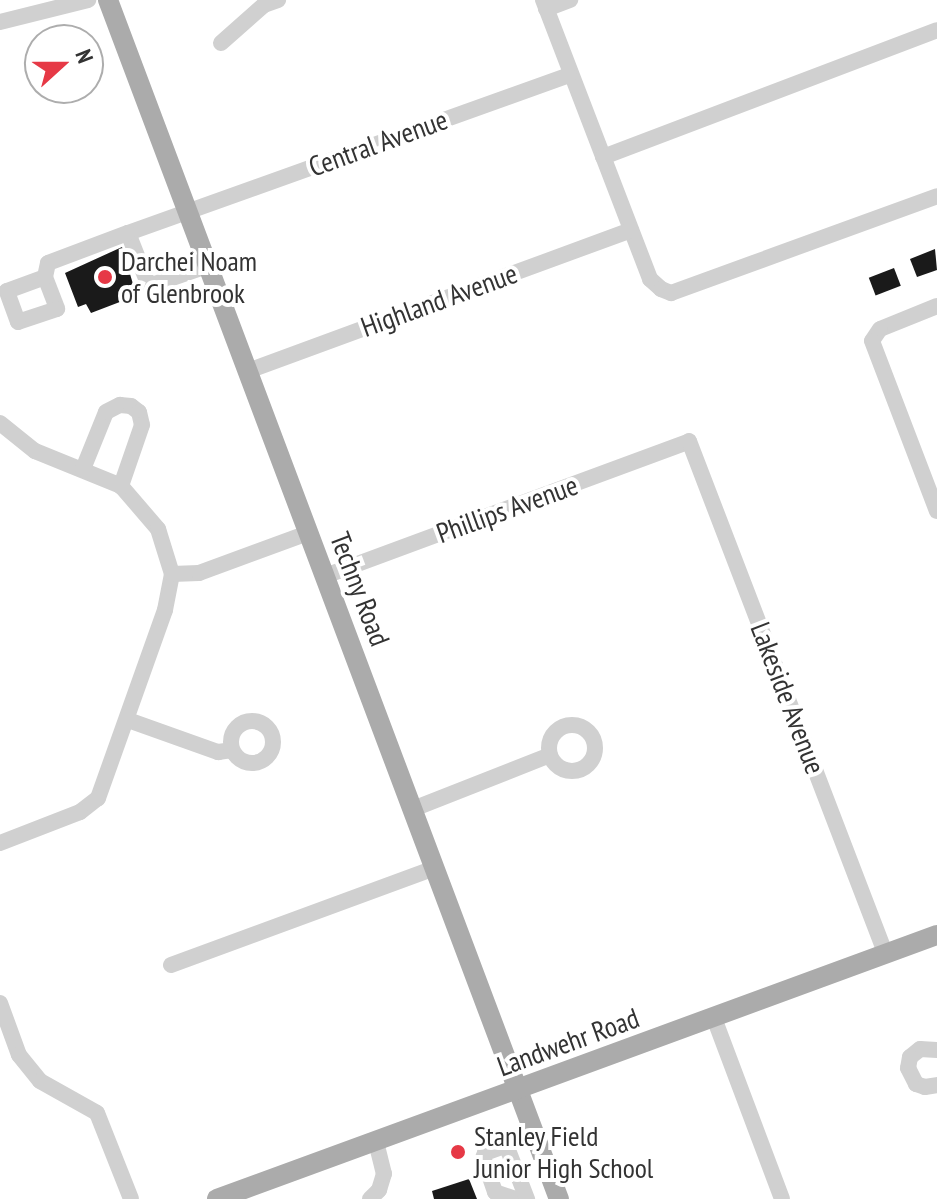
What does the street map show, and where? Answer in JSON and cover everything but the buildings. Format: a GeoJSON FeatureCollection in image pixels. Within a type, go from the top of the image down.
{"type":"FeatureCollection","features":[{"type":"Feature","properties":{"kind":"main road","name":"Techny Road"},"geometry":{"type":"LineString","coordinates":[[108,0],[559,1199]]}},
{"type":"Feature","properties":{"kind":"main road","name":"Landwehr Road"},"geometry":{"type":"LineString","coordinates":[[223,1198],[937,935]]}},
{"type":"Feature","properties":{"kind":"street"},"geometry":{"type":"LineString","coordinates":[[0,22],[88,0]]}},
{"type":"Feature","properties":{"kind":"street"},"geometry":{"type":"LineString","coordinates":[[221,43],[264,5],[278,0]]}},
{"type":"Feature","properties":{"kind":"street"},"geometry":{"type":"LineString","coordinates":[[570,0],[544,4],[650,279],[661,289],[671,293],[937,196]]}},
{"type":"Feature","properties":{"kind":"street"},"geometry":{"type":"LineString","coordinates":[[603,157],[937,30]]}},
{"type":"Feature","properties":{"kind":"street","name":"Central Avenue"},"geometry":{"type":"LineString","coordinates":[[45,277],[48,263],[569,75]]}},
{"type":"Feature","properties":{"kind":"street","name":"Highland Avenue"},"geometry":{"type":"LineString","coordinates":[[248,371],[631,230]]}},
{"type":"Feature","properties":{"kind":"street"},"geometry":{"type":"LineString","coordinates":[[128,233],[149,286],[207,266]]}},
{"type":"Feature","properties":{"kind":"street"},"geometry":{"type":"LineString","coordinates":[[937,306],[880,329],[872,341],[937,511]]}},
{"type":"Feature","properties":{"kind":"street"},"geometry":{"type":"LineString","coordinates":[[83,469],[106,412],[120,405],[131,406],[139,412],[142,425],[121,486]]}},
{"type":"Feature","properties":{"kind":"street"},"geometry":{"type":"LineString","coordinates":[[0,423],[35,451],[121,486],[158,529],[172,574],[165,610],[98,798],[80,812],[0,843]]}},
{"type":"Feature","properties":{"kind":"street","name":"Phillips Avenue"},"geometry":{"type":"LineString","coordinates":[[325,576],[689,441]]}},
{"type":"Feature","properties":{"kind":"street","name":"Lakeside Avenue"},"geometry":{"type":"LineString","coordinates":[[689,441],[886,955]]}},
{"type":"Feature","properties":{"kind":"street"},"geometry":{"type":"LineString","coordinates":[[172,574],[199,573],[308,533]]}},
{"type":"Feature","properties":{"kind":"street"},"geometry":{"type":"LineString","coordinates":[[128,720],[218,752],[232,750]]}},
{"type":"Feature","properties":{"kind":"street"},"geometry":{"type":"LineString","coordinates":[[413,809],[550,755]]}},
{"type":"Feature","properties":{"kind":"street"},"geometry":{"type":"LineString","coordinates":[[171,965],[435,868]]}},
{"type":"Feature","properties":{"kind":"street"},"geometry":{"type":"LineString","coordinates":[[0,1003],[19,1055],[40,1081],[97,1113],[131,1199]]}},
{"type":"Feature","properties":{"kind":"street"},"geometry":{"type":"LineString","coordinates":[[714,1018],[782,1199]]}},
{"type":"Feature","properties":{"kind":"street"},"geometry":{"type":"LineString","coordinates":[[936,1090],[916,1084],[908,1068],[910,1057],[920,1049],[937,1050]]}},
{"type":"Feature","properties":{"kind":"street"},"geometry":{"type":"LineString","coordinates":[[370,1199],[379,1190],[384,1174],[376,1142]]}},
{"type":"Feature","properties":{"kind":"street"},"geometry":{"type":"LineString","coordinates":[[516,1199],[495,1192],[483,1158],[485,1153],[504,1146],[508,1150],[527,1199]]}},
{"type":"Feature","properties":{"kind":"place","name":"Darchei Noam of Glenbrook"},"geometry":{"type":"Point","coordinates":[105,277]}},
{"type":"Feature","properties":{"kind":"place","name":"Stanley Field Junior High School"},"geometry":{"type":"Point","coordinates":[458,1152]}}]}
